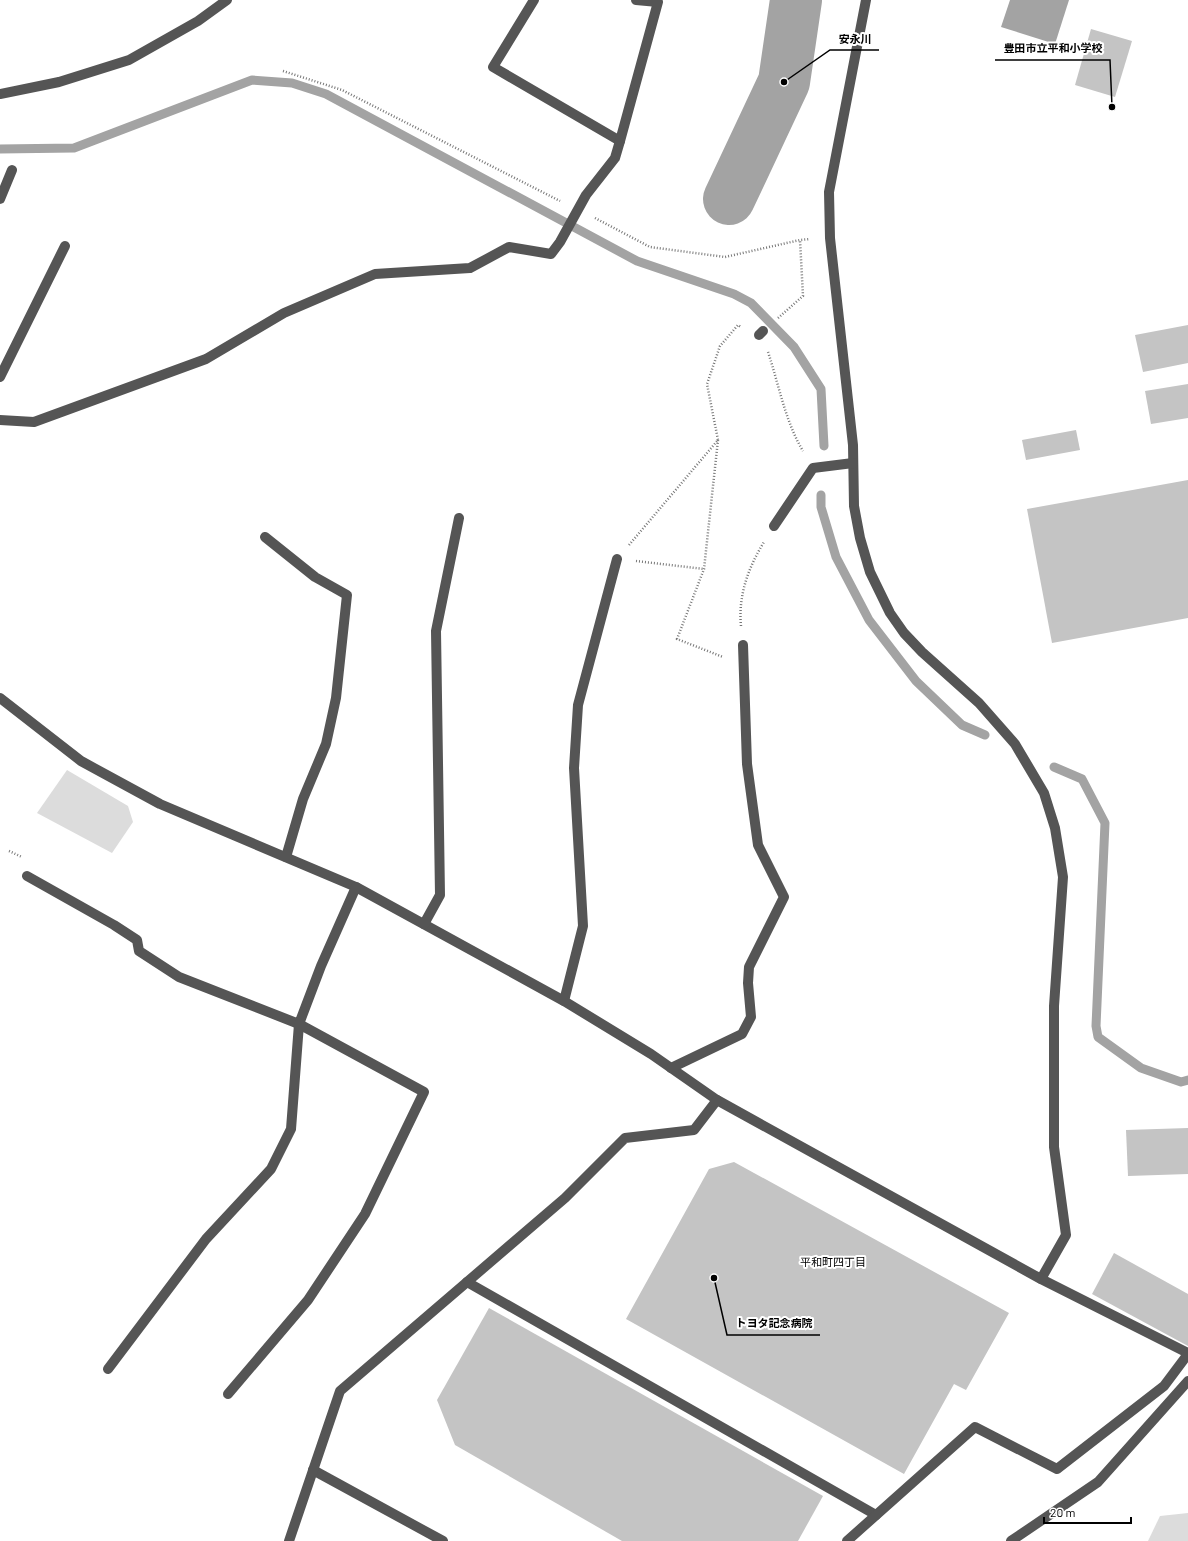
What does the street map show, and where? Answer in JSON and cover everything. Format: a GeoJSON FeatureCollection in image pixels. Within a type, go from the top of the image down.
{"type":"FeatureCollection","features":[{"type":"Feature","properties":{"kind":"street"},"geometry":{"type":"LineString","coordinates":[[0,94],[59,82],[129,60],[198,21],[227,0]]}},
{"type":"Feature","properties":{"kind":"street"},"geometry":{"type":"LineString","coordinates":[[534,0],[492,67],[620,141]]}},
{"type":"Feature","properties":{"kind":"street"},"geometry":{"type":"LineString","coordinates":[[0,420],[34,422],[206,359],[284,313],[375,274],[470,268],[509,247],[551,254],[560,242],[586,195],[615,158],[658,2],[636,0]]}},
{"type":"Feature","properties":{"kind":"street"},"geometry":{"type":"LineString","coordinates":[[866,0],[829,192],[830,238],[853,445],[854,506],[860,538],[870,572],[890,613],[904,633],[922,652],[979,703],[1016,744],[1044,793],[1055,828],[1063,876],[1054,1006],[1054,1147],[1066,1235],[1041,1279]]}},
{"type":"Feature","properties":{"kind":"street"},"geometry":{"type":"LineString","coordinates":[[0,199],[12,170]]}},
{"type":"Feature","properties":{"kind":"street"},"geometry":{"type":"LineString","coordinates":[[0,377],[65,246]]}},
{"type":"Feature","properties":{"kind":"street"},"geometry":{"type":"LineString","coordinates":[[774,526],[813,468],[853,463]]}},
{"type":"Feature","properties":{"kind":"street"},"geometry":{"type":"LineString","coordinates":[[424,924],[440,895],[436,631],[459,518]]}},
{"type":"Feature","properties":{"kind":"street"},"geometry":{"type":"LineString","coordinates":[[265,536],[315,577],[347,595],[336,698],[326,744],[303,799],[286,857]]}},
{"type":"Feature","properties":{"kind":"street"},"geometry":{"type":"LineString","coordinates":[[564,1001],[583,926],[574,768],[578,705],[618,559]]}},
{"type":"Feature","properties":{"kind":"street"},"geometry":{"type":"LineString","coordinates":[[671,1068],[742,1034],[751,1017],[748,983],[749,967],[784,897],[758,845],[747,764],[743,645]]}},
{"type":"Feature","properties":{"kind":"street"},"geometry":{"type":"LineString","coordinates":[[0,698],[81,761],[160,804],[356,887],[564,1001],[671,1068],[717,1100],[1041,1279],[1188,1354],[1164,1386],[1057,1469],[975,1427],[847,1541]]}},
{"type":"Feature","properties":{"kind":"street"},"geometry":{"type":"LineString","coordinates":[[27,876],[114,924],[137,940],[139,951],[179,977],[299,1024],[424,1092],[360,1220],[308,1300],[228,1394]]}},
{"type":"Feature","properties":{"kind":"street"},"geometry":{"type":"LineString","coordinates":[[108,1368],[206,1239],[271,1170],[291,1130],[299,1024],[321,966],[356,887]]}},
{"type":"Feature","properties":{"kind":"street"},"geometry":{"type":"LineString","coordinates":[[289,1541],[340,1391],[565,1198],[625,1138],[694,1130],[717,1100]]}},
{"type":"Feature","properties":{"kind":"street"},"geometry":{"type":"LineString","coordinates":[[467,1282],[876,1515]]}},
{"type":"Feature","properties":{"kind":"street"},"geometry":{"type":"LineString","coordinates":[[1011,1541],[1098,1482],[1188,1381]]}},
{"type":"Feature","properties":{"kind":"street"},"geometry":{"type":"LineString","coordinates":[[313,1470],[442,1541]]}},
{"type":"Feature","properties":{"kind":"path"},"geometry":{"type":"LineString","coordinates":[[283,71],[342,90],[576,214],[650,247],[725,257],[800,240],[830,238]]}},
{"type":"Feature","properties":{"kind":"path"},"geometry":{"type":"LineString","coordinates":[[761,333],[802,296],[800,240]]}},
{"type":"Feature","properties":{"kind":"path"},"geometry":{"type":"LineString","coordinates":[[744,664],[677,639],[704,569],[718,440],[708,384],[720,346],[738,325],[761,333],[777,382],[783,408],[797,441],[813,468]]}},
{"type":"Feature","properties":{"kind":"path"},"geometry":{"type":"LineString","coordinates":[[618,559],[718,440]]}},
{"type":"Feature","properties":{"kind":"path"},"geometry":{"type":"LineString","coordinates":[[743,645],[740,618],[741,597],[747,575],[757,554],[774,526]]}},
{"type":"Feature","properties":{"kind":"path"},"geometry":{"type":"LineString","coordinates":[[618,559],[704,569]]}},
{"type":"Feature","properties":{"kind":"shaded area"},"geometry":{"type":"Polygon","coordinates":[[[1010,0],[1069,0],[1055,44],[1001,27],[1010,0]]]}},
{"type":"Feature","properties":{"kind":"shaded area"},"geometry":{"type":"Polygon","coordinates":[[[67,770],[128,806],[133,822],[112,853],[37,813],[67,770]]]}},
{"type":"Feature","properties":{"kind":"shaded area"},"geometry":{"type":"Polygon","coordinates":[[[1188,1513],[1188,1541],[1148,1541],[1160,1516],[1188,1513]]]}},
{"type":"Feature","properties":{"kind":"building"},"geometry":{"type":"Polygon","coordinates":[[[1091,29],[1132,41],[1115,97],[1075,85],[1091,29]]]}},
{"type":"Feature","properties":{"kind":"building"},"geometry":{"type":"Polygon","coordinates":[[[1188,325],[1188,363],[1143,372],[1135,335],[1188,325]]]}},
{"type":"Feature","properties":{"kind":"building"},"geometry":{"type":"Polygon","coordinates":[[[1188,384],[1188,418],[1151,424],[1145,391],[1188,384]]]}},
{"type":"Feature","properties":{"kind":"building"},"geometry":{"type":"Polygon","coordinates":[[[1076,430],[1080,450],[1026,460],[1022,440],[1076,430]]]}},
{"type":"Feature","properties":{"kind":"building"},"geometry":{"type":"Polygon","coordinates":[[[1188,480],[1188,618],[1052,643],[1027,509],[1188,480]]]}},
{"type":"Feature","properties":{"kind":"building"},"geometry":{"type":"Polygon","coordinates":[[[1188,1128],[1188,1174],[1128,1176],[1126,1130],[1188,1128]]]}},
{"type":"Feature","properties":{"kind":"building"},"geometry":{"type":"Polygon","coordinates":[[[734,1162],[1009,1313],[966,1390],[954,1384],[904,1474],[626,1319],[709,1169],[734,1162]]]}},
{"type":"Feature","properties":{"kind":"building"},"geometry":{"type":"Polygon","coordinates":[[[1114,1253],[1188,1294],[1188,1346],[1092,1294],[1114,1253]]]}},
{"type":"Feature","properties":{"kind":"building"},"geometry":{"type":"Polygon","coordinates":[[[489,1308],[823,1496],[798,1541],[622,1541],[455,1445],[437,1400],[489,1308]]]}},
{"type":"Feature","properties":{"kind":"waterway"},"geometry":{"type":"LineString","coordinates":[[729,199],[784,82],[796,0]]}},
{"type":"Feature","properties":{"kind":"waterway"},"geometry":{"type":"LineString","coordinates":[[0,149],[74,148],[252,80],[292,83],[326,94],[637,261],[734,294],[751,303],[794,347],[821,389],[824,446]]}},
{"type":"Feature","properties":{"kind":"waterway"},"geometry":{"type":"LineString","coordinates":[[821,495],[821,507],[836,557],[869,620],[916,681],[962,725],[985,735]]}},
{"type":"Feature","properties":{"kind":"waterway"},"geometry":{"type":"LineString","coordinates":[[1054,767],[1082,779],[1105,823],[1096,1026],[1098,1037],[1141,1068],[1181,1082],[1188,1080]]}},
{"type":"Feature","properties":{"kind":"place","name":"安永川"},"geometry":{"type":"Point","coordinates":[784,82]}},
{"type":"Feature","properties":{"kind":"place","name":"豊田市立平和小学校"},"geometry":{"type":"Point","coordinates":[1112,107]}},
{"type":"Feature","properties":{"kind":"place","name":"トヨタ記念病院"},"geometry":{"type":"Point","coordinates":[714,1278]}},
{"type":"Feature","properties":{"kind":"district","name":"平和町四丁目"},"geometry":{"type":"Point","coordinates":[833,1262]}}]}
